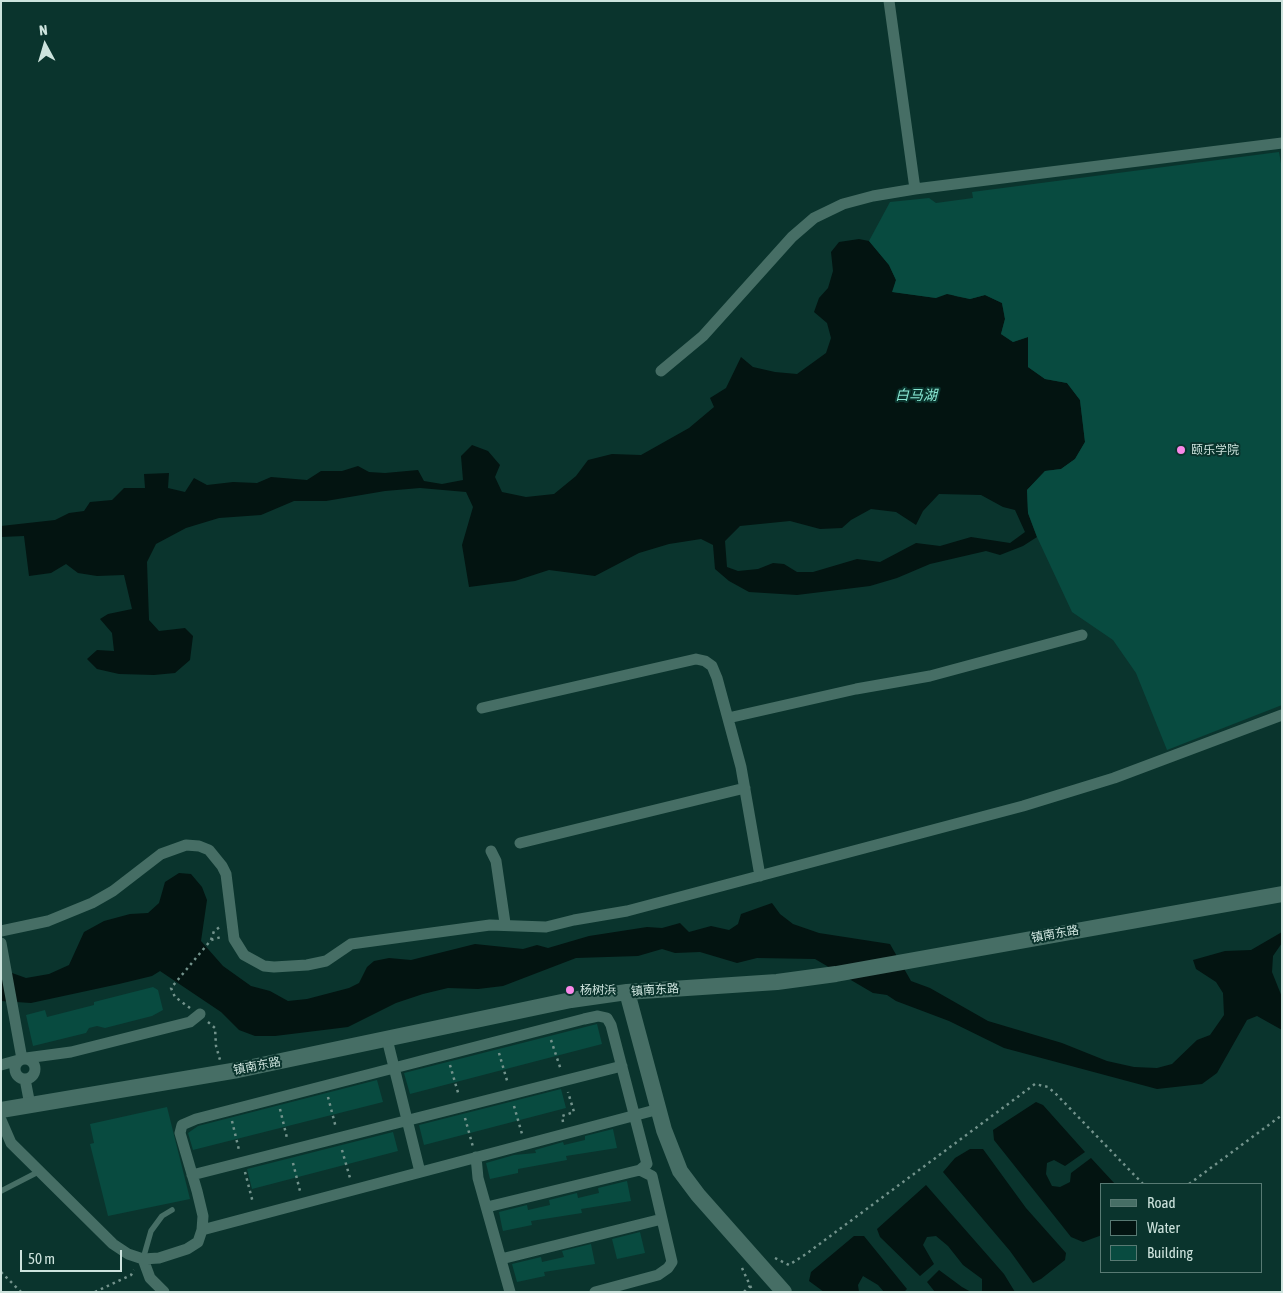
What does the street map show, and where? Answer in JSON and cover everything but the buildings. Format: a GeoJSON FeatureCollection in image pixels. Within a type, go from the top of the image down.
{"type":"FeatureCollection","features":[{"type":"Feature","properties":{"kind":"street"},"geometry":{"type":"LineString","coordinates":[[889,1],[914,189]]}},
{"type":"Feature","properties":{"kind":"street"},"geometry":{"type":"LineString","coordinates":[[661,371],[703,336],[774,255],[814,218],[843,204],[873,196],[914,189],[1282,143]]}},
{"type":"Feature","properties":{"kind":"street"},"geometry":{"type":"LineString","coordinates":[[728,718],[856,689],[930,676],[1082,635]]}},
{"type":"Feature","properties":{"kind":"street"},"geometry":{"type":"LineString","coordinates":[[482,708],[696,659],[712,666],[728,718],[745,788],[760,876]]}},
{"type":"Feature","properties":{"kind":"street"},"geometry":{"type":"LineString","coordinates":[[1,931],[48,920],[92,903],[113,891],[161,854],[186,845],[200,846],[209,850],[222,866],[226,874],[234,939],[244,955],[264,966],[274,968],[308,965],[326,961],[351,944],[505,924],[534,928],[546,927],[627,911],[1071,792],[1159,762],[1282,715]]}},
{"type":"Feature","properties":{"kind":"street"},"geometry":{"type":"LineString","coordinates":[[520,843],[745,788]]}},
{"type":"Feature","properties":{"kind":"street"},"geometry":{"type":"LineString","coordinates":[[491,850],[496,861],[505,924]]}},
{"type":"Feature","properties":{"kind":"street","name":"镇南东路"},"geometry":{"type":"LineString","coordinates":[[1,1110],[238,1070],[571,1000],[627,992],[777,982],[836,974],[1282,894]]}},
{"type":"Feature","properties":{"kind":"street"},"geometry":{"type":"LineString","coordinates":[[2,949],[22,1059]]}},
{"type":"Feature","properties":{"kind":"street"},"geometry":{"type":"LineString","coordinates":[[627,992],[671,1151],[680,1171],[698,1195],[784,1292]]}},
{"type":"Feature","properties":{"kind":"street"},"geometry":{"type":"LineString","coordinates":[[1,1065],[22,1059],[63,1054],[181,1025],[190,1022],[200,1014]]}},
{"type":"Feature","properties":{"kind":"street"},"geometry":{"type":"LineString","coordinates":[[1,1120],[4,1134],[11,1143],[38,1172],[113,1244],[128,1254],[142,1259],[159,1258],[187,1250],[198,1242],[202,1230],[203,1216],[180,1133],[182,1125],[196,1119],[598,1016],[606,1018],[611,1025],[636,1115],[647,1164],[640,1170],[487,1207]]}},
{"type":"Feature","properties":{"kind":"street"},"geometry":{"type":"LineString","coordinates":[[387,1039],[420,1172]]}},
{"type":"Feature","properties":{"kind":"street"},"geometry":{"type":"LineString","coordinates":[[22,1059],[28,1060],[35,1067],[32,1076],[26,1079],[30,1105]]}},
{"type":"Feature","properties":{"kind":"street"},"geometry":{"type":"LineString","coordinates":[[192,1175],[622,1066]]}},
{"type":"Feature","properties":{"kind":"street"},"geometry":{"type":"LineString","coordinates":[[202,1230],[659,1109]]}},
{"type":"Feature","properties":{"kind":"street"},"geometry":{"type":"LineString","coordinates":[[476,1157],[478,1178],[510,1292]]}},
{"type":"Feature","properties":{"kind":"street"},"geometry":{"type":"LineString","coordinates":[[595,1292],[658,1275],[668,1268],[672,1262],[652,1176],[640,1170]]}},
{"type":"Feature","properties":{"kind":"street"},"geometry":{"type":"LineString","coordinates":[[501,1259],[662,1219]]}},
{"type":"Feature","properties":{"kind":"street"},"geometry":{"type":"LineString","coordinates":[[142,1259],[150,1278],[164,1292]]}},
{"type":"Feature","properties":{"kind":"lane"},"geometry":{"type":"LineString","coordinates":[[1,1190],[38,1172]]}},
{"type":"Feature","properties":{"kind":"lane"},"geometry":{"type":"LineString","coordinates":[[142,1259],[151,1231],[162,1216],[172,1210]]}},
{"type":"Feature","properties":{"kind":"path"},"geometry":{"type":"LineString","coordinates":[[170,988],[211,940],[214,931],[222,926]]}},
{"type":"Feature","properties":{"kind":"path"},"geometry":{"type":"LineString","coordinates":[[211,940],[224,936]]}},
{"type":"Feature","properties":{"kind":"path"},"geometry":{"type":"LineString","coordinates":[[769,1254],[789,1265],[1035,1084],[1048,1087],[1056,1094],[1142,1183]]}},
{"type":"Feature","properties":{"kind":"path"},"geometry":{"type":"LineString","coordinates":[[1190,1183],[1282,1115]]}},
{"type":"Feature","properties":{"kind":"path"},"geometry":{"type":"LineString","coordinates":[[95,1292],[131,1275],[142,1259]]}},
{"type":"Feature","properties":{"kind":"path"},"geometry":{"type":"LineString","coordinates":[[1,1272],[20,1292]]}},
{"type":"Feature","properties":{"kind":"path"},"geometry":{"type":"LineString","coordinates":[[744,1292],[750,1286]]}},
{"type":"Feature","properties":{"kind":"water","name":"白马湖"},"geometry":{"type":"Polygon","coordinates":[[[859,239],[869,241],[889,265],[896,280],[893,292],[936,298],[943,286],[955,296],[970,299],[985,295],[1002,303],[1005,319],[1001,334],[1013,342],[1028,337],[1028,367],[1045,379],[1067,383],[1080,400],[1085,442],[1075,459],[1061,469],[1045,471],[1027,490],[1028,513],[1037,537],[1023,546],[1000,555],[986,551],[930,564],[897,578],[870,586],[797,595],[749,592],[729,581],[715,569],[713,545],[701,539],[669,544],[639,553],[595,576],[549,570],[515,581],[469,587],[462,545],[473,507],[466,492],[420,488],[385,491],[326,501],[294,501],[261,515],[219,518],[186,528],[156,544],[147,562],[149,620],[159,631],[185,628],[193,636],[190,660],[175,673],[154,675],[119,674],[97,669],[87,659],[97,650],[114,651],[112,633],[100,619],[108,614],[132,609],[124,575],[97,576],[78,573],[66,564],[51,573],[29,576],[24,536],[1,537],[1,526],[55,520],[69,513],[84,511],[90,502],[112,500],[124,488],[145,488],[144,474],[169,473],[168,488],[185,492],[194,478],[207,485],[233,482],[257,483],[271,477],[307,480],[321,471],[342,471],[358,466],[369,472],[385,473],[418,470],[424,481],[442,484],[463,480],[461,456],[472,445],[488,451],[500,465],[495,477],[502,492],[526,497],[554,494],[576,476],[588,460],[612,454],[641,455],[689,428],[714,407],[710,398],[726,388],[741,357],[753,367],[797,374],[826,353],[831,338],[827,323],[814,312],[819,298],[828,288],[833,271],[831,252],[839,242],[859,239]],[[939,494],[923,511],[916,525],[896,512],[871,509],[851,520],[842,528],[820,529],[790,521],[740,526],[725,541],[727,567],[738,571],[758,569],[773,563],[784,564],[797,572],[813,572],[857,559],[880,562],[916,543],[940,546],[971,537],[1010,543],[1025,532],[1015,510],[1003,507],[981,495],[939,494]]]}},
{"type":"Feature","properties":{"kind":"water"},"geometry":{"type":"Polygon","coordinates":[[[179,873],[191,874],[202,887],[207,900],[201,941],[223,966],[251,986],[270,991],[288,1001],[307,999],[349,988],[359,983],[367,967],[374,961],[389,958],[411,960],[475,944],[523,949],[537,945],[548,948],[589,936],[647,927],[662,928],[680,923],[689,932],[711,926],[729,930],[738,924],[741,914],[772,903],[780,914],[793,924],[819,933],[890,944],[911,981],[930,988],[988,1021],[1062,1043],[1107,1061],[1134,1067],[1157,1068],[1172,1064],[1197,1040],[1210,1035],[1224,1015],[1223,993],[1216,982],[1196,969],[1193,960],[1225,951],[1251,950],[1282,932],[1282,943],[1273,956],[1272,972],[1282,997],[1282,1030],[1257,1016],[1247,1020],[1217,1073],[1202,1084],[1157,1089],[1004,1048],[949,1021],[896,1001],[887,995],[873,993],[815,959],[757,958],[737,963],[700,952],[675,953],[662,949],[638,956],[576,958],[503,986],[478,989],[448,988],[423,994],[396,1003],[348,1027],[275,1036],[255,1036],[239,1030],[221,1012],[160,971],[152,976],[31,1003],[1,1001],[1,969],[26,978],[49,974],[69,965],[84,932],[104,921],[130,914],[148,913],[159,903],[165,882],[179,873]]]}},
{"type":"Feature","properties":{"kind":"water"},"geometry":{"type":"Polygon","coordinates":[[[1036,1102],[1043,1105],[1085,1152],[1065,1166],[1054,1160],[1047,1163],[1046,1174],[1052,1186],[1060,1187],[1070,1182],[1071,1173],[1091,1158],[1114,1183],[1100,1183],[1100,1236],[1083,1242],[1071,1237],[994,1140],[993,1130],[1036,1102]]]}},
{"type":"Feature","properties":{"kind":"water"},"geometry":{"type":"Polygon","coordinates":[[[970,1149],[983,1149],[1026,1208],[1066,1253],[1065,1260],[1041,1279],[1033,1283],[1010,1251],[943,1172],[955,1158],[970,1149]]]}},
{"type":"Feature","properties":{"kind":"water"},"geometry":{"type":"Polygon","coordinates":[[[926,1185],[1004,1274],[1015,1292],[982,1292],[982,1279],[963,1265],[948,1246],[936,1236],[927,1237],[923,1245],[934,1264],[920,1276],[880,1237],[877,1229],[926,1185]]]}},
{"type":"Feature","properties":{"kind":"water"},"geometry":{"type":"Polygon","coordinates":[[[854,1236],[864,1236],[907,1289],[904,1292],[884,1292],[878,1285],[863,1276],[858,1285],[859,1292],[824,1292],[809,1281],[811,1272],[854,1236]]]}},
{"type":"Feature","properties":{"kind":"water"},"geometry":{"type":"Polygon","coordinates":[[[939,1270],[971,1292],[935,1292],[927,1282],[939,1270]]]}},
{"type":"Feature","properties":{"kind":"place","name":"颐乐学院"},"geometry":{"type":"Point","coordinates":[1181,450]}},
{"type":"Feature","properties":{"kind":"place","name":"杨树浜"},"geometry":{"type":"Point","coordinates":[570,990]}}]}
